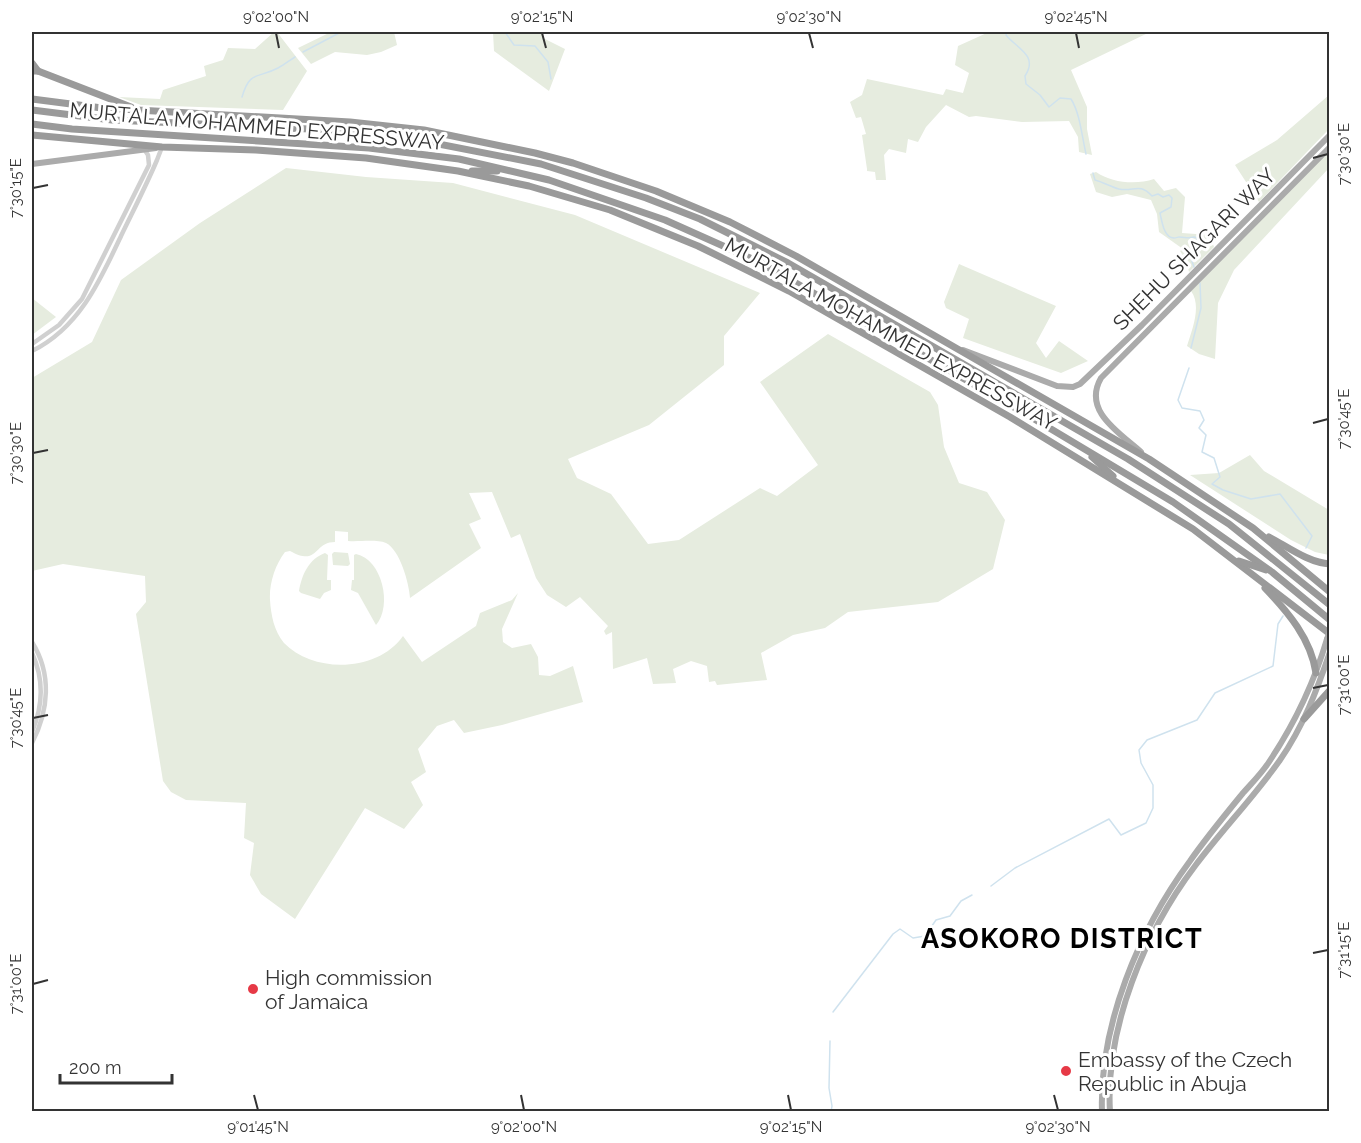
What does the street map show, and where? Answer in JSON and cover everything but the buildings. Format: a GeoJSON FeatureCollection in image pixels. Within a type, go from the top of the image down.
{"type":"FeatureCollection","features":[{"type":"Feature","properties":{"kind":"highway"},"geometry":{"type":"LineString","coordinates":[[32,63],[35,71],[136,109]]}},
{"type":"Feature","properties":{"kind":"highway","name":"MURTALA MOHAMMED EXPRESSWAY"},"geometry":{"type":"LineString","coordinates":[[32,99],[102,108],[350,122],[423,130],[498,144],[573,163],[656,191],[730,222],[808,262],[1149,459],[1253,528]]}},
{"type":"Feature","properties":{"kind":"highway"},"geometry":{"type":"LineString","coordinates":[[68,115],[102,108]]}},
{"type":"Feature","properties":{"kind":"highway","name":"MURTALA MOHAMMED EXPRESSWAY"},"geometry":{"type":"LineString","coordinates":[[32,110],[160,122],[340,131],[413,139],[541,164],[646,198],[700,219],[788,263],[1152,474],[1229,524],[1328,604]]}},
{"type":"Feature","properties":{"kind":"highway","name":"MURTALA MOHAMMED EXPRESSWAY"},"geometry":{"type":"LineString","coordinates":[[32,124],[72,129],[369,148],[459,159],[549,180],[665,220],[759,262],[1082,447],[1173,502],[1272,572],[1329,620]]}},
{"type":"Feature","properties":{"kind":"highway"},"geometry":{"type":"LineString","coordinates":[[72,129],[106,143]]}},
{"type":"Feature","properties":{"kind":"highway","name":"MURTALA MOHAMMED EXPRESSWAY"},"geometry":{"type":"LineString","coordinates":[[32,135],[142,147],[345,155],[458,171],[529,186],[610,210],[698,246],[789,291],[1010,417],[1193,529],[1329,634]]}},
{"type":"Feature","properties":{"kind":"highway"},"geometry":{"type":"LineString","coordinates":[[573,163],[591,179]]}},
{"type":"Feature","properties":{"kind":"highway"},"geometry":{"type":"LineString","coordinates":[[458,171],[509,171]]}},
{"type":"Feature","properties":{"kind":"highway"},"geometry":{"type":"LineString","coordinates":[[700,219],[730,222]]}},
{"type":"Feature","properties":{"kind":"highway"},"geometry":{"type":"LineString","coordinates":[[665,220],[698,246]]}},
{"type":"Feature","properties":{"kind":"highway"},"geometry":{"type":"LineString","coordinates":[[976,360],[1013,393]]}},
{"type":"Feature","properties":{"kind":"highway"},"geometry":{"type":"LineString","coordinates":[[1101,444],[1141,455]]}},
{"type":"Feature","properties":{"kind":"highway"},"geometry":{"type":"LineString","coordinates":[[1082,447],[1124,486]]}},
{"type":"Feature","properties":{"kind":"highway"},"geometry":{"type":"LineString","coordinates":[[1253,528],[1329,592]]}},
{"type":"Feature","properties":{"kind":"highway"},"geometry":{"type":"LineString","coordinates":[[1253,528],[1305,557],[1329,564]]}},
{"type":"Feature","properties":{"kind":"highway"},"geometry":{"type":"LineString","coordinates":[[1234,560],[1272,572]]}},
{"type":"Feature","properties":{"kind":"highway"},"geometry":{"type":"LineString","coordinates":[[1296,563],[1328,604]]}},
{"type":"Feature","properties":{"kind":"highway"},"geometry":{"type":"LineString","coordinates":[[1251,573],[1276,599],[1304,638],[1314,658],[1316,673]]}},
{"type":"Feature","properties":{"kind":"highway"},"geometry":{"type":"LineString","coordinates":[[1304,719],[1329,690]]}},
{"type":"Feature","properties":{"kind":"main road","name":"SHEHU SHAGARI WAY"},"geometry":{"type":"LineString","coordinates":[[1149,459],[1104,417],[1095,402],[1094,395],[1101,378],[1145,328],[1329,135]]}},
{"type":"Feature","properties":{"kind":"main road"},"geometry":{"type":"LineString","coordinates":[[32,164],[142,147]]}},
{"type":"Feature","properties":{"kind":"main road","name":"SHEHU SHAGARI WAY"},"geometry":{"type":"LineString","coordinates":[[1228,243],[1329,147]]}},
{"type":"Feature","properties":{"kind":"main road","name":"SHEHU SHAGARI WAY"},"geometry":{"type":"LineString","coordinates":[[955,347],[1057,386],[1073,387],[1080,384],[1145,328]]}},
{"type":"Feature","properties":{"kind":"main road"},"geometry":{"type":"LineString","coordinates":[[1102,1112],[1103,1073],[1114,1021],[1132,966],[1147,931],[1169,891],[1189,862],[1269,762],[1301,708],[1329,634]]}},
{"type":"Feature","properties":{"kind":"main road"},"geometry":{"type":"LineString","coordinates":[[1110,1112],[1110,1074],[1121,1019],[1154,931],[1182,885],[1281,759],[1304,719],[1317,690],[1329,652]]}},
{"type":"Feature","properties":{"kind":"street"},"geometry":{"type":"LineString","coordinates":[[32,351],[58,334],[78,315],[91,296],[149,165],[148,155],[142,147]]}},
{"type":"Feature","properties":{"kind":"street"},"geometry":{"type":"LineString","coordinates":[[32,344],[49,333],[70,314],[82,299],[102,268],[158,160],[162,147]]}},
{"type":"Feature","properties":{"kind":"street"},"geometry":{"type":"LineString","coordinates":[[32,642],[42,662],[47,684],[44,713],[32,743]]}},
{"type":"Feature","properties":{"kind":"street"},"geometry":{"type":"LineString","coordinates":[[32,652],[41,683],[40,704],[32,732]]}},
{"type":"Feature","properties":{"kind":"shaded area"},"geometry":{"type":"Polygon","coordinates":[[[274,32],[277,32],[307,71],[283,110],[141,105],[119,97],[160,99],[163,90],[206,76],[204,66],[223,60],[228,48],[255,49],[274,32]]]}},
{"type":"Feature","properties":{"kind":"shaded area"},"geometry":{"type":"Polygon","coordinates":[[[331,32],[394,32],[397,45],[367,55],[335,52],[311,64],[298,48],[331,32]]]}},
{"type":"Feature","properties":{"kind":"shaded area"},"geometry":{"type":"Polygon","coordinates":[[[493,32],[544,32],[543,38],[565,49],[549,91],[494,51],[493,32]]]}},
{"type":"Feature","properties":{"kind":"shaded area"},"geometry":{"type":"Polygon","coordinates":[[[989,32],[1150,32],[1071,70],[1087,107],[1087,129],[1092,155],[1079,152],[1078,137],[1069,121],[1022,122],[969,117],[946,105],[926,127],[918,142],[908,139],[906,153],[889,149],[884,155],[886,180],[876,180],[875,172],[867,171],[862,135],[866,134],[861,117],[856,118],[850,102],[862,95],[867,79],[943,95],[946,89],[963,93],[969,73],[955,65],[958,46],[989,32]]]}},
{"type":"Feature","properties":{"kind":"shaded area"},"geometry":{"type":"Polygon","coordinates":[[[1329,95],[1329,129],[1259,202],[1235,165],[1277,140],[1329,95]]]}},
{"type":"Feature","properties":{"kind":"shaded area"},"geometry":{"type":"Polygon","coordinates":[[[1329,151],[1329,168],[1234,270],[1218,303],[1215,359],[1199,354],[1187,346],[1196,311],[1191,291],[1329,151]]]}},
{"type":"Feature","properties":{"kind":"shaded area"},"geometry":{"type":"Polygon","coordinates":[[[286,168],[366,177],[453,183],[575,215],[760,293],[724,336],[724,365],[649,425],[568,459],[577,478],[611,494],[648,544],[679,540],[760,488],[777,496],[818,465],[760,382],[828,334],[930,392],[938,405],[944,447],[959,483],[987,492],[1005,520],[993,569],[938,602],[848,612],[825,628],[793,635],[761,653],[767,680],[717,685],[715,681],[709,682],[707,666],[691,661],[673,669],[676,683],[653,684],[647,658],[613,669],[612,632],[606,635],[604,631],[608,626],[580,597],[566,607],[547,595],[536,578],[520,534],[511,538],[492,492],[469,493],[481,519],[469,524],[481,548],[410,598],[406,576],[396,552],[386,543],[348,541],[348,532],[335,531],[335,542],[328,543],[311,555],[285,552],[273,575],[270,606],[278,633],[284,643],[297,653],[328,664],[345,665],[378,657],[392,648],[403,636],[422,662],[476,626],[480,613],[512,600],[518,593],[502,629],[503,642],[512,648],[531,644],[538,657],[539,675],[550,676],[573,666],[583,702],[502,725],[464,733],[454,720],[437,726],[418,749],[426,772],[411,782],[423,805],[404,829],[365,808],[295,919],[261,894],[250,875],[254,843],[244,838],[246,803],[186,800],[171,792],[163,781],[136,614],[146,602],[145,576],[63,564],[32,571],[32,378],[92,342],[121,280],[200,223],[286,168]]]}},
{"type":"Feature","properties":{"kind":"shaded area"},"geometry":{"type":"Polygon","coordinates":[[[1096,172],[1109,179],[1124,182],[1154,179],[1164,191],[1176,188],[1185,197],[1182,233],[1210,235],[1214,247],[1189,272],[1186,260],[1180,251],[1183,249],[1159,232],[1157,214],[1151,200],[1127,194],[1112,197],[1096,192],[1090,174],[1096,172]]]}},
{"type":"Feature","properties":{"kind":"shaded area"},"geometry":{"type":"Polygon","coordinates":[[[959,264],[1056,306],[1036,343],[1046,358],[1059,341],[1088,361],[1061,373],[963,338],[969,319],[946,308],[944,302],[959,264]]]}},
{"type":"Feature","properties":{"kind":"shaded area"},"geometry":{"type":"Polygon","coordinates":[[[32,298],[56,317],[32,335],[32,298]]]}},
{"type":"Feature","properties":{"kind":"shaded area"},"geometry":{"type":"Polygon","coordinates":[[[1250,455],[1264,471],[1329,510],[1329,555],[1315,552],[1291,540],[1190,475],[1219,473],[1250,455]]]}},
{"type":"Feature","properties":{"kind":"shaded area"},"geometry":{"type":"Polygon","coordinates":[[[334,552],[348,553],[350,564],[348,566],[333,565],[332,554],[334,552]]]}},
{"type":"Feature","properties":{"kind":"shaded area"},"geometry":{"type":"Polygon","coordinates":[[[325,553],[328,555],[327,580],[331,580],[331,590],[324,593],[320,599],[301,593],[300,585],[307,568],[325,553]]]}},
{"type":"Feature","properties":{"kind":"shaded area"},"geometry":{"type":"Polygon","coordinates":[[[354,555],[365,558],[372,565],[382,584],[384,607],[376,625],[358,593],[351,590],[352,580],[354,580],[354,555]]]}},
{"type":"Feature","properties":{"kind":"waterway"},"geometry":{"type":"LineString","coordinates":[[303,52],[341,32]]}},
{"type":"Feature","properties":{"kind":"waterway"},"geometry":{"type":"LineString","coordinates":[[505,32],[514,45],[535,46],[548,62],[551,79]]}},
{"type":"Feature","properties":{"kind":"waterway"},"geometry":{"type":"LineString","coordinates":[[1007,32],[1006,35],[1028,57],[1029,69],[1025,76],[1026,84],[1040,95],[1049,107],[1060,98],[1071,99],[1079,118],[1086,154]]}},
{"type":"Feature","properties":{"kind":"waterway"},"geometry":{"type":"LineString","coordinates":[[1028,32],[1034,32]]}},
{"type":"Feature","properties":{"kind":"waterway"},"geometry":{"type":"LineString","coordinates":[[242,97],[251,79],[278,68],[295,57]]}},
{"type":"Feature","properties":{"kind":"waterway"},"geometry":{"type":"LineString","coordinates":[[1093,173],[1095,180],[1119,189],[1140,188],[1152,196],[1169,195],[1172,198],[1171,207],[1160,213],[1164,229],[1174,238],[1197,238],[1197,242],[1189,253],[1194,267]]}},
{"type":"Feature","properties":{"kind":"waterway"},"geometry":{"type":"LineString","coordinates":[[1191,348],[1201,308],[1200,283]]}},
{"type":"Feature","properties":{"kind":"waterway"},"geometry":{"type":"LineString","coordinates":[[1189,368],[1178,400],[1182,408],[1200,411],[1204,420],[1199,428],[1206,435],[1202,452],[1214,458],[1220,477],[1212,484],[1251,499],[1280,494],[1312,536],[1306,548]]}},
{"type":"Feature","properties":{"kind":"waterway"},"geometry":{"type":"LineString","coordinates":[[991,886],[1015,868],[1109,819],[1121,835],[1146,823],[1153,808],[1153,785],[1141,763],[1139,750],[1147,740],[1197,720],[1215,693],[1273,666],[1278,624],[1283,616]]}},
{"type":"Feature","properties":{"kind":"waterway"},"geometry":{"type":"LineString","coordinates":[[833,1012],[893,934],[900,929],[913,938],[925,936],[936,920],[950,916],[961,901],[972,895]]}},
{"type":"Feature","properties":{"kind":"waterway"},"geometry":{"type":"LineString","coordinates":[[830,1041],[831,1112]]}},
{"type":"Feature","properties":{"kind":"place","name":"High commission of Jamaica"},"geometry":{"type":"Point","coordinates":[253,989]}},
{"type":"Feature","properties":{"kind":"place","name":"Embassy of the Czech Republic in Abuja"},"geometry":{"type":"Point","coordinates":[1066,1071]}},
{"type":"Feature","properties":{"kind":"district","name":"ASOKORO DISTRICT"},"geometry":{"type":"Point","coordinates":[1062,938]}}]}
